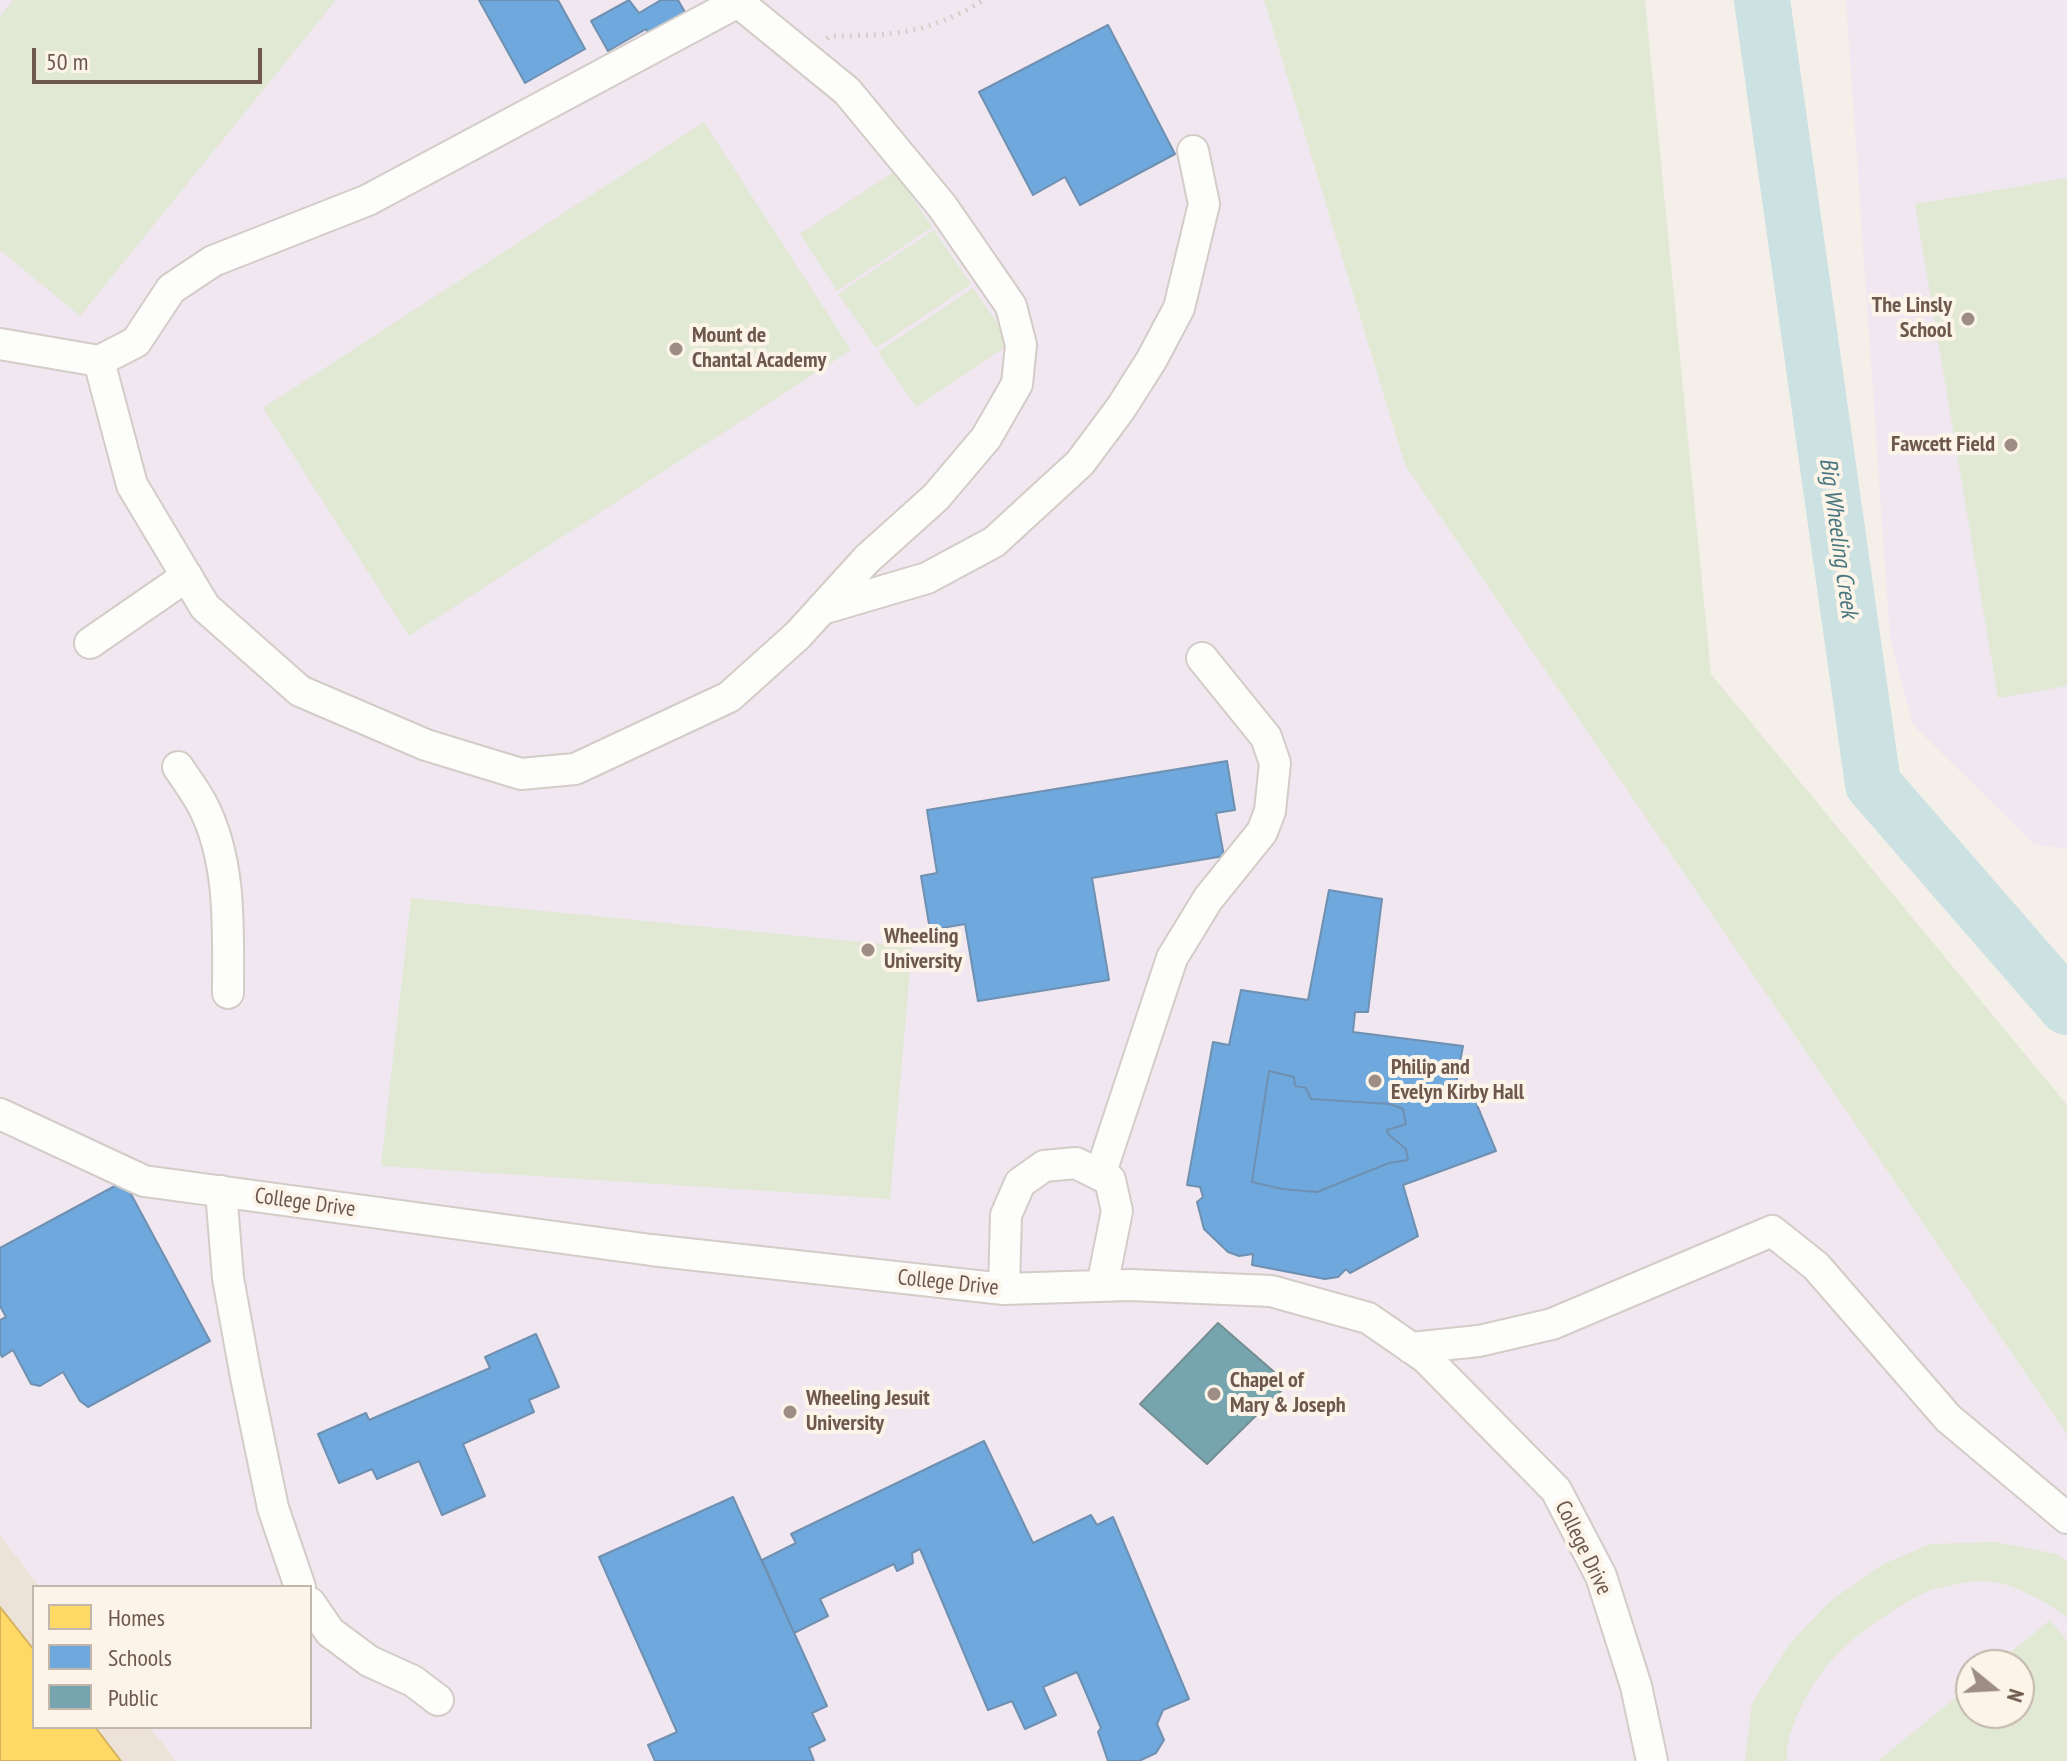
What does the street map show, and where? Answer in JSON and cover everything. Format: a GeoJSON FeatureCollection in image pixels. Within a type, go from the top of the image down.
{"type":"FeatureCollection","features":[{"type":"Feature","properties":{"kind":"street"},"geometry":{"type":"LineString","coordinates":[[0,344],[99,361],[136,342],[171,289],[213,261],[368,200],[738,2],[847,91],[942,206],[1011,306],[1021,345],[1017,384],[986,438],[936,497],[867,559],[798,635],[729,697],[575,769],[521,774],[426,745],[300,691],[205,607],[132,485],[99,361]]}},
{"type":"Feature","properties":{"kind":"street"},"geometry":{"type":"LineString","coordinates":[[822,609],[927,578],[994,542],[1080,463],[1121,408],[1179,308],[1204,204],[1193,151]]}},
{"type":"Feature","properties":{"kind":"street"},"geometry":{"type":"LineString","coordinates":[[90,643],[187,576]]}},
{"type":"Feature","properties":{"kind":"street"},"geometry":{"type":"LineString","coordinates":[[1100,1175],[1172,958],[1208,899],[1262,832],[1270,811],[1275,763],[1266,737],[1202,658]]}},
{"type":"Feature","properties":{"kind":"street"},"geometry":{"type":"LineString","coordinates":[[178,767],[203,806],[221,858],[227,906],[228,993]]}},
{"type":"Feature","properties":{"kind":"street","name":"College Drive"},"geometry":{"type":"LineString","coordinates":[[0,1114],[144,1181],[651,1250],[1004,1289],[1102,1286],[1271,1291],[1368,1318],[1426,1358],[1556,1490],[1601,1576],[1636,1686],[1652,1761]]}},
{"type":"Feature","properties":{"kind":"street"},"geometry":{"type":"LineString","coordinates":[[1004,1289],[1006,1215],[1020,1183],[1044,1166],[1076,1163],[1110,1180],[1117,1211],[1102,1286]]}},
{"type":"Feature","properties":{"kind":"street"},"geometry":{"type":"LineString","coordinates":[[221,1191],[228,1278],[246,1377],[273,1508],[299,1585]]}},
{"type":"Feature","properties":{"kind":"street"},"geometry":{"type":"LineString","coordinates":[[1411,1348],[1479,1341],[1552,1324],[1772,1231],[1816,1266],[1948,1418],[2067,1518]]}},
{"type":"Feature","properties":{"kind":"street"},"geometry":{"type":"LineString","coordinates":[[312,1606],[330,1632],[369,1661],[413,1681],[438,1700]]}},
{"type":"Feature","properties":{"kind":"path"},"geometry":{"type":"LineString","coordinates":[[803,55],[830,36],[899,35],[931,27],[984,0]]}},
{"type":"Feature","properties":{"kind":"shaded area","name":"Wheeling University"},"geometry":{"type":"Polygon","coordinates":[[[0,0],[1264,0],[1405,465],[2067,1434],[2067,1761],[176,1761],[152,1729],[312,1729],[312,1585],[38,1585],[0,1535],[0,0]]]}},
{"type":"Feature","properties":{"kind":"shaded area","name":"The Linsly School"},"geometry":{"type":"Polygon","coordinates":[[[1846,0],[2067,0],[2067,849],[2035,845],[1913,725],[1890,638],[1846,0]]]}},
{"type":"Feature","properties":{"kind":"shaded area"},"geometry":{"type":"Polygon","coordinates":[[[0,1535],[38,1585],[32,1585],[32,1729],[152,1729],[176,1761],[0,1761],[0,1535]]]}},
{"type":"Feature","properties":{"kind":"green space"},"geometry":{"type":"Polygon","coordinates":[[[13,0],[336,0],[80,316],[0,250],[0,16],[13,0]]]}},
{"type":"Feature","properties":{"kind":"green space"},"geometry":{"type":"Polygon","coordinates":[[[1264,0],[1645,0],[1711,674],[2067,1105],[2067,1434],[1405,465],[1264,0]]]}},
{"type":"Feature","properties":{"kind":"green space"},"geometry":{"type":"Polygon","coordinates":[[[704,122],[851,350],[409,636],[263,408],[704,122]]]}},
{"type":"Feature","properties":{"kind":"green space"},"geometry":{"type":"Polygon","coordinates":[[[895,171],[932,227],[837,291],[800,234],[895,171]]]}},
{"type":"Feature","properties":{"kind":"green space","name":"Fawcett Field"},"geometry":{"type":"Polygon","coordinates":[[[2067,178],[2067,686],[1998,698],[1915,204],[2067,178]]]}},
{"type":"Feature","properties":{"kind":"green space"},"geometry":{"type":"Polygon","coordinates":[[[934,230],[971,284],[876,348],[838,294],[934,230]]]}},
{"type":"Feature","properties":{"kind":"green space"},"geometry":{"type":"Polygon","coordinates":[[[973,288],[1011,343],[916,407],[878,352],[973,288]]]}},
{"type":"Feature","properties":{"kind":"green space"},"geometry":{"type":"Polygon","coordinates":[[[411,898],[912,947],[890,1199],[381,1166],[411,898]]]}},
{"type":"Feature","properties":{"kind":"green space"},"geometry":{"type":"Polygon","coordinates":[[[1996,1542],[2057,1554],[2067,1562],[2067,1617],[2027,1593],[1995,1582],[1964,1583],[1919,1595],[1868,1628],[1829,1663],[1796,1718],[1790,1733],[1787,1761],[1745,1761],[1752,1703],[1788,1646],[1829,1602],[1883,1564],[1931,1544],[1996,1542]]]}},
{"type":"Feature","properties":{"kind":"green space"},"geometry":{"type":"Polygon","coordinates":[[[2050,1620],[2067,1641],[2067,1761],[1878,1761],[1955,1698],[1955,1729],[2035,1729],[2035,1649],[2015,1649],[2050,1620]]]}},
{"type":"Feature","properties":{"kind":"building: Homes"},"geometry":{"type":"Polygon","coordinates":[[[0,1607],[32,1647],[32,1729],[97,1729],[121,1761],[0,1761],[0,1607]]]}},
{"type":"Feature","properties":{"kind":"building: Schools"},"geometry":{"type":"Polygon","coordinates":[[[479,0],[558,0],[585,49],[525,83],[479,0]]]}},
{"type":"Feature","properties":{"kind":"building: Schools"},"geometry":{"type":"Polygon","coordinates":[[[629,0],[639,13],[661,0],[678,0],[690,21],[653,42],[646,29],[608,51],[591,21],[629,0]]]}},
{"type":"Feature","properties":{"kind":"building: Schools"},"geometry":{"type":"Polygon","coordinates":[[[1108,25],[1175,154],[1080,205],[1065,177],[1033,195],[979,92],[1108,25]]]}},
{"type":"Feature","properties":{"kind":"building: Schools"},"geometry":{"type":"Polygon","coordinates":[[[1227,761],[1235,810],[1216,813],[1224,856],[1092,878],[1109,980],[978,1001],[965,924],[930,930],[921,876],[937,873],[927,810],[1227,761]]]}},
{"type":"Feature","properties":{"kind":"building: Schools","name":"Philip and Evelyn Kirby Hall"},"geometry":{"type":"Polygon","coordinates":[[[1329,890],[1382,899],[1368,1012],[1355,1012],[1353,1032],[1463,1046],[1455,1089],[1477,1094],[1477,1105],[1496,1151],[1403,1185],[1418,1236],[1350,1273],[1346,1269],[1338,1277],[1325,1279],[1252,1265],[1253,1254],[1239,1256],[1228,1252],[1204,1229],[1197,1202],[1203,1197],[1200,1187],[1187,1185],[1213,1042],[1229,1045],[1241,990],[1308,1000],[1329,890]],[[1269,1071],[1252,1182],[1317,1192],[1389,1163],[1408,1160],[1406,1149],[1387,1130],[1406,1124],[1403,1109],[1390,1104],[1311,1099],[1306,1088],[1295,1086],[1294,1077],[1269,1071]]]}},
{"type":"Feature","properties":{"kind":"building: Schools"},"geometry":{"type":"Polygon","coordinates":[[[1269,1071],[1294,1077],[1295,1086],[1306,1088],[1311,1099],[1390,1104],[1403,1109],[1406,1124],[1387,1130],[1406,1149],[1408,1160],[1389,1163],[1317,1192],[1252,1182],[1269,1071]]]}},
{"type":"Feature","properties":{"kind":"building: Schools"},"geometry":{"type":"Polygon","coordinates":[[[124,1181],[210,1341],[88,1407],[80,1401],[63,1372],[40,1386],[31,1384],[13,1350],[2,1357],[0,1320],[6,1317],[0,1306],[0,1248],[124,1181]]]}},
{"type":"Feature","properties":{"kind":"building: Schools"},"geometry":{"type":"Polygon","coordinates":[[[536,1334],[559,1387],[529,1400],[534,1412],[463,1444],[485,1496],[442,1515],[419,1461],[377,1479],[372,1469],[339,1483],[318,1434],[366,1413],[369,1420],[490,1368],[485,1357],[536,1334]]]}},
{"type":"Feature","properties":{"kind":"building: Schools"},"geometry":{"type":"Polygon","coordinates":[[[984,1441],[1033,1543],[1091,1515],[1097,1525],[1113,1517],[1189,1699],[1163,1710],[1157,1724],[1164,1740],[1156,1753],[1139,1761],[1108,1761],[1098,1732],[1101,1728],[1077,1672],[1043,1687],[1056,1715],[1025,1729],[1012,1701],[988,1710],[920,1549],[912,1553],[913,1563],[897,1571],[894,1564],[820,1599],[828,1616],[794,1633],[762,1560],[796,1543],[791,1534],[984,1441]]]}},
{"type":"Feature","properties":{"kind":"building: Schools"},"geometry":{"type":"Polygon","coordinates":[[[733,1497],[827,1706],[812,1713],[825,1740],[809,1748],[814,1761],[655,1761],[648,1745],[677,1732],[599,1557],[733,1497]]]}},
{"type":"Feature","properties":{"kind":"building: Public","name":"Chapel of Mary & Joseph"},"geometry":{"type":"Polygon","coordinates":[[[1218,1323],[1288,1384],[1207,1464],[1140,1404],[1218,1323]]]}},
{"type":"Feature","properties":{"kind":"waterway","name":"Big Wheeling Creek"},"geometry":{"type":"LineString","coordinates":[[1762,0],[1873,784],[2067,1007]]}},
{"type":"Feature","properties":{"kind":"place","name":"The Linsly School"},"geometry":{"type":"Point","coordinates":[1968,319]}},
{"type":"Feature","properties":{"kind":"place","name":"Mount de Chantal Academy"},"geometry":{"type":"Point","coordinates":[676,349]}},
{"type":"Feature","properties":{"kind":"place","name":"Fawcett Field"},"geometry":{"type":"Point","coordinates":[2011,445]}},
{"type":"Feature","properties":{"kind":"place","name":"Wheeling University"},"geometry":{"type":"Point","coordinates":[868,950]}},
{"type":"Feature","properties":{"kind":"place","name":"Philip and Evelyn Kirby Hall"},"geometry":{"type":"Point","coordinates":[1375,1081]}},
{"type":"Feature","properties":{"kind":"place","name":"Chapel of Mary & Joseph"},"geometry":{"type":"Point","coordinates":[1214,1394]}},
{"type":"Feature","properties":{"kind":"place","name":"Wheeling Jesuit University"},"geometry":{"type":"Point","coordinates":[790,1412]}}]}
